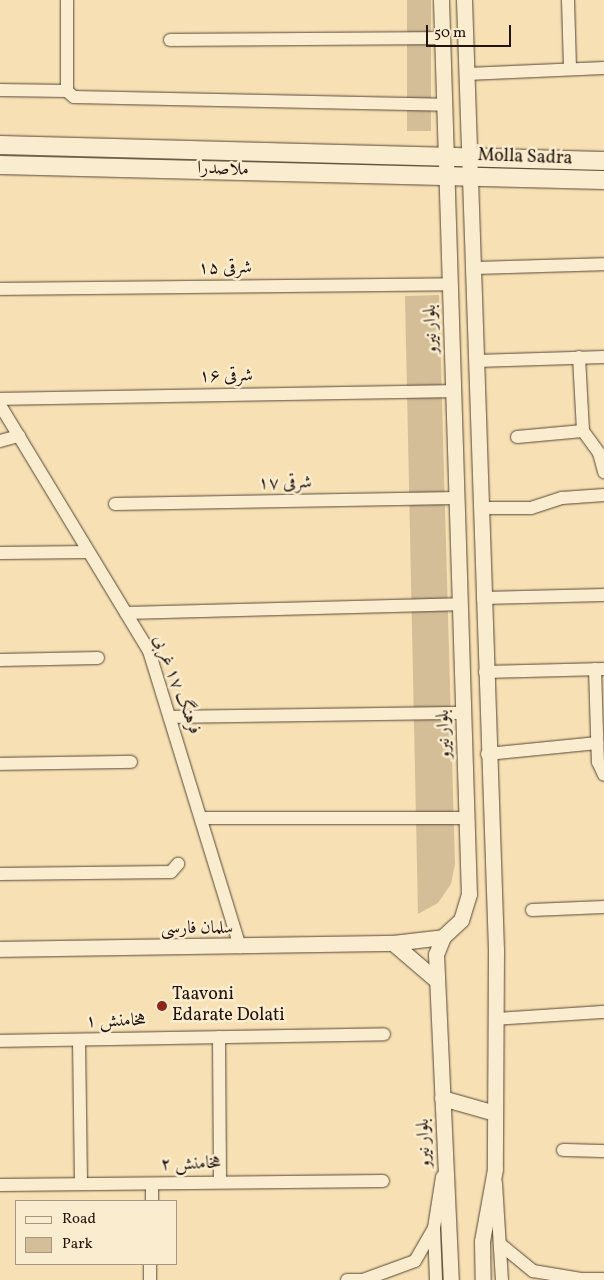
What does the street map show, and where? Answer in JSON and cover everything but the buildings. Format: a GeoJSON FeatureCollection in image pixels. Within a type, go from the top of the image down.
{"type":"FeatureCollection","features":[{"type":"Feature","properties":{"kind":"main road","name":"ملاصدرا"},"geometry":{"type":"LineString","coordinates":[[0,145],[446,155]]}},
{"type":"Feature","properties":{"kind":"main road","name":"Molla Sadra"},"geometry":{"type":"LineString","coordinates":[[446,155],[604,161]]}},
{"type":"Feature","properties":{"kind":"main road","name":"ملاصدرا"},"geometry":{"type":"LineString","coordinates":[[0,165],[446,176]]}},
{"type":"Feature","properties":{"kind":"main road","name":"Molla Sadra"},"geometry":{"type":"LineString","coordinates":[[446,176],[604,180]]}},
{"type":"Feature","properties":{"kind":"street"},"geometry":{"type":"LineString","coordinates":[[67,0],[67,91]]}},
{"type":"Feature","properties":{"kind":"street"},"geometry":{"type":"LineString","coordinates":[[441,0],[446,155]]}},
{"type":"Feature","properties":{"kind":"street"},"geometry":{"type":"LineString","coordinates":[[464,0],[481,508],[487,754],[496,950],[494,1019],[496,1078],[495,1161],[502,1280]]}},
{"type":"Feature","properties":{"kind":"street"},"geometry":{"type":"LineString","coordinates":[[568,0],[570,70]]}},
{"type":"Feature","properties":{"kind":"street"},"geometry":{"type":"LineString","coordinates":[[170,40],[442,38]]}},
{"type":"Feature","properties":{"kind":"street"},"geometry":{"type":"LineString","coordinates":[[467,74],[604,68]]}},
{"type":"Feature","properties":{"kind":"street"},"geometry":{"type":"LineString","coordinates":[[0,90],[67,91],[74,97],[444,105]]}},
{"type":"Feature","properties":{"kind":"street","name":"بلوار نیرو"},"geometry":{"type":"LineString","coordinates":[[446,155],[469,894],[461,920],[444,937],[436,954],[435,979],[451,1280]]}},
{"type":"Feature","properties":{"kind":"street"},"geometry":{"type":"LineString","coordinates":[[473,268],[604,264]]}},
{"type":"Feature","properties":{"kind":"street","name":"۱۵ شرقی"},"geometry":{"type":"LineString","coordinates":[[0,289],[450,284]]}},
{"type":"Feature","properties":{"kind":"street"},"geometry":{"type":"LineString","coordinates":[[476,361],[604,356]]}},
{"type":"Feature","properties":{"kind":"street"},"geometry":{"type":"LineString","coordinates":[[579,358],[583,430],[602,452],[604,472]]}},
{"type":"Feature","properties":{"kind":"street","name":"۱۶ شرقی"},"geometry":{"type":"LineString","coordinates":[[0,399],[453,390]]}},
{"type":"Feature","properties":{"kind":"street","name":"فرهنگ ۱۷ غربی"},"geometry":{"type":"LineString","coordinates":[[0,405],[149,651],[172,717],[240,947]]}},
{"type":"Feature","properties":{"kind":"street"},"geometry":{"type":"LineString","coordinates":[[517,437],[583,430]]}},
{"type":"Feature","properties":{"kind":"street"},"geometry":{"type":"LineString","coordinates":[[0,441],[19,436]]}},
{"type":"Feature","properties":{"kind":"street"},"geometry":{"type":"LineString","coordinates":[[481,508],[531,508],[562,498],[604,495]]}},
{"type":"Feature","properties":{"kind":"street","name":"۱۷ شرقی"},"geometry":{"type":"LineString","coordinates":[[115,504],[456,498]]}},
{"type":"Feature","properties":{"kind":"street"},"geometry":{"type":"LineString","coordinates":[[0,553],[88,552]]}},
{"type":"Feature","properties":{"kind":"street"},"geometry":{"type":"LineString","coordinates":[[483,598],[604,595]]}},
{"type":"Feature","properties":{"kind":"street"},"geometry":{"type":"LineString","coordinates":[[126,613],[459,604]]}},
{"type":"Feature","properties":{"kind":"street"},"geometry":{"type":"LineString","coordinates":[[0,660],[98,658]]}},
{"type":"Feature","properties":{"kind":"street"},"geometry":{"type":"LineString","coordinates":[[485,672],[599,669],[597,743],[604,775]]}},
{"type":"Feature","properties":{"kind":"street"},"geometry":{"type":"LineString","coordinates":[[172,717],[463,713]]}},
{"type":"Feature","properties":{"kind":"street"},"geometry":{"type":"LineString","coordinates":[[487,754],[597,743]]}},
{"type":"Feature","properties":{"kind":"street"},"geometry":{"type":"LineString","coordinates":[[0,764],[131,762]]}},
{"type":"Feature","properties":{"kind":"street"},"geometry":{"type":"LineString","coordinates":[[202,818],[466,818]]}},
{"type":"Feature","properties":{"kind":"street"},"geometry":{"type":"LineString","coordinates":[[0,874],[171,872],[178,864]]}},
{"type":"Feature","properties":{"kind":"street"},"geometry":{"type":"LineString","coordinates":[[532,910],[604,907]]}},
{"type":"Feature","properties":{"kind":"street","name":"سلمان فارسی"},"geometry":{"type":"LineString","coordinates":[[0,949],[240,947],[393,942],[444,937]]}},
{"type":"Feature","properties":{"kind":"street"},"geometry":{"type":"LineString","coordinates":[[393,942],[435,979]]}},
{"type":"Feature","properties":{"kind":"street"},"geometry":{"type":"LineString","coordinates":[[494,1019],[604,1012]]}},
{"type":"Feature","properties":{"kind":"street","name":"هخامنش ۱"},"geometry":{"type":"LineString","coordinates":[[0,1041],[384,1034]]}},
{"type":"Feature","properties":{"kind":"street"},"geometry":{"type":"LineString","coordinates":[[218,1037],[220,1181]]}},
{"type":"Feature","properties":{"kind":"street"},"geometry":{"type":"LineString","coordinates":[[79,1040],[81,1184]]}},
{"type":"Feature","properties":{"kind":"street"},"geometry":{"type":"LineString","coordinates":[[442,1098],[495,1112]]}},
{"type":"Feature","properties":{"kind":"street"},"geometry":{"type":"LineString","coordinates":[[563,1150],[604,1151]]}},
{"type":"Feature","properties":{"kind":"street"},"geometry":{"type":"LineString","coordinates":[[483,1280],[482,1241],[495,1161]]}},
{"type":"Feature","properties":{"kind":"street"},"geometry":{"type":"LineString","coordinates":[[436,1280],[434,1228],[444,1162]]}},
{"type":"Feature","properties":{"kind":"street","name":"هخامنش ۲"},"geometry":{"type":"LineString","coordinates":[[0,1185],[152,1184],[220,1181],[383,1181]]}},
{"type":"Feature","properties":{"kind":"street"},"geometry":{"type":"LineString","coordinates":[[152,1184],[152,1200]]}},
{"type":"Feature","properties":{"kind":"street"},"geometry":{"type":"LineString","coordinates":[[363,1280],[414,1261],[434,1228]]}},
{"type":"Feature","properties":{"kind":"street"},"geometry":{"type":"LineString","coordinates":[[500,1244],[533,1270],[580,1279],[604,1279]]}},
{"type":"Feature","properties":{"kind":"street"},"geometry":{"type":"LineString","coordinates":[[150,1265],[150,1280]]}},
{"type":"Feature","properties":{"kind":"street"},"geometry":{"type":"LineString","coordinates":[[347,1280],[369,1280]]}},
{"type":"Feature","properties":{"kind":"green space"},"geometry":{"type":"Polygon","coordinates":[[[407,0],[431,0],[431,131],[407,131],[407,0]]]}},
{"type":"Feature","properties":{"kind":"green space"},"geometry":{"type":"Polygon","coordinates":[[[439,295],[455,864],[451,884],[438,903],[418,914],[405,296],[439,295]]]}},
{"type":"Feature","properties":{"kind":"place","name":"Taavoni Edarate Dolati"},"geometry":{"type":"Point","coordinates":[162,1006]}}]}
